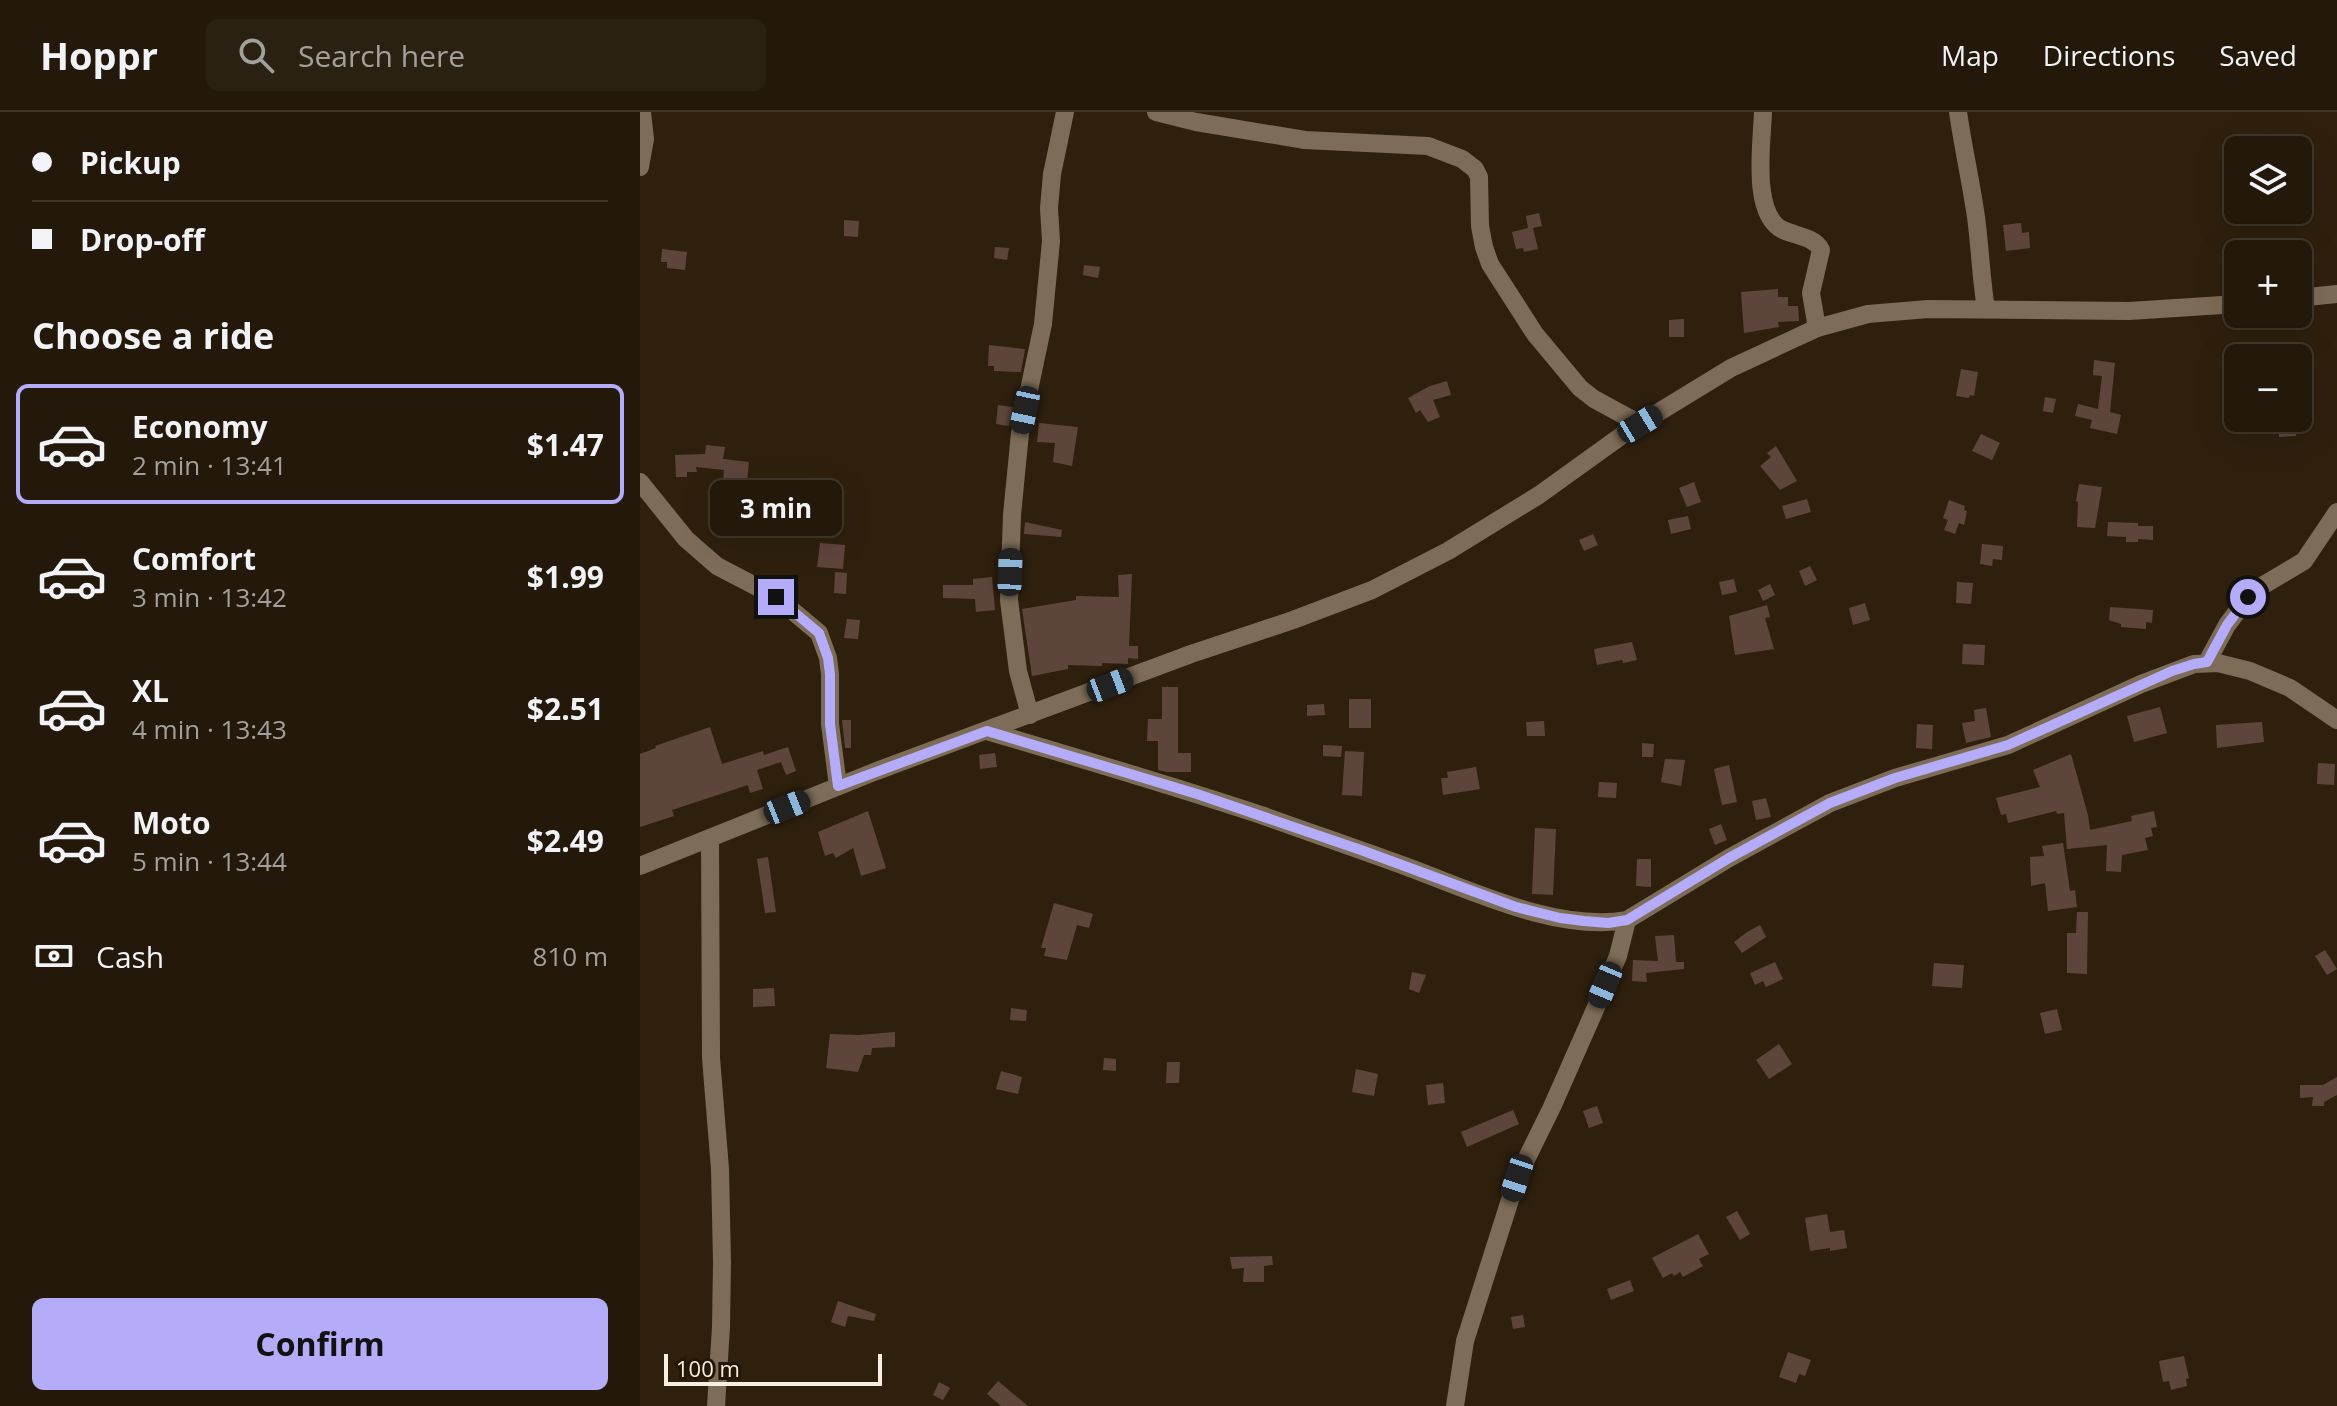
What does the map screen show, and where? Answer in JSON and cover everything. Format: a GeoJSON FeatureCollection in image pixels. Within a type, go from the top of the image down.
{"type":"FeatureCollection","features":[{"type":"Feature","properties":{"kind":"street"},"geometry":{"type":"LineString","coordinates":[[640,167],[645,139],[642,112]]}},
{"type":"Feature","properties":{"kind":"street"},"geometry":{"type":"LineString","coordinates":[[1030,715],[1018,671],[1009,600],[1012,515],[1020,433],[1043,324],[1051,241],[1049,208],[1052,174],[1065,112]]}},
{"type":"Feature","properties":{"kind":"street"},"geometry":{"type":"LineString","coordinates":[[1156,112],[1305,140],[1428,146],[1462,159],[1475,169],[1479,177],[1480,226],[1490,264],[1535,334],[1569,377],[1587,393],[1640,424]]}},
{"type":"Feature","properties":{"kind":"street"},"geometry":{"type":"LineString","coordinates":[[1763,112],[1762,174],[1766,211],[1773,224],[1816,242],[1821,250],[1811,293],[1817,328]]}},
{"type":"Feature","properties":{"kind":"street"},"geometry":{"type":"LineString","coordinates":[[1958,112],[1975,213],[1986,309]]}},
{"type":"Feature","properties":{"kind":"street"},"geometry":{"type":"LineString","coordinates":[[2312,297],[2337,294]]}},
{"type":"Feature","properties":{"kind":"street"},"geometry":{"type":"LineString","coordinates":[[640,866],[838,786],[1372,590],[1448,551],[1539,495],[1640,424],[1731,368],[1817,328],[1868,314],[1928,309],[2129,311],[2224,305]]}},
{"type":"Feature","properties":{"kind":"street"},"geometry":{"type":"LineString","coordinates":[[640,482],[686,539],[717,566],[776,597],[819,633],[830,674],[830,724],[838,786]]}},
{"type":"Feature","properties":{"kind":"street"},"geometry":{"type":"LineString","coordinates":[[2207,662],[2227,625],[2248,597],[2304,561],[2337,512]]}},
{"type":"Feature","properties":{"kind":"street"},"geometry":{"type":"LineString","coordinates":[[987,731],[1197,794],[1516,907],[1560,918],[1608,923],[1627,920],[1729,858],[1830,803],[1895,778],[2008,745],[2194,664],[2218,663],[2250,671],[2290,688],[2337,720]]}},
{"type":"Feature","properties":{"kind":"street"},"geometry":{"type":"LineString","coordinates":[[710,838],[711,1058],[720,1169],[722,1262],[716,1406]]}},
{"type":"Feature","properties":{"kind":"street"},"geometry":{"type":"LineString","coordinates":[[1455,1406],[1465,1341],[1517,1178],[1552,1107],[1618,956],[1627,920]]}},
{"type":"Feature","properties":{"kind":"building"},"geometry":{"type":"Polygon","coordinates":[[[1539,213],[1542,226],[1533,228],[1538,249],[1524,252],[1523,248],[1516,249],[1512,232],[1528,228],[1526,216],[1539,213]]]}},
{"type":"Feature","properties":{"kind":"building"},"geometry":{"type":"Polygon","coordinates":[[[844,220],[859,221],[858,237],[844,236],[844,220]]]}},
{"type":"Feature","properties":{"kind":"building"},"geometry":{"type":"Polygon","coordinates":[[[2021,223],[2022,233],[2029,232],[2030,248],[2006,251],[2003,225],[2021,223]]]}},
{"type":"Feature","properties":{"kind":"building"},"geometry":{"type":"Polygon","coordinates":[[[995,247],[1009,248],[1007,260],[994,258],[995,247]]]}},
{"type":"Feature","properties":{"kind":"building"},"geometry":{"type":"Polygon","coordinates":[[[662,249],[687,252],[685,270],[667,268],[667,262],[661,262],[662,249]]]}},
{"type":"Feature","properties":{"kind":"building"},"geometry":{"type":"Polygon","coordinates":[[[1084,265],[1100,267],[1098,278],[1083,275],[1084,265]]]}},
{"type":"Feature","properties":{"kind":"building"},"geometry":{"type":"Polygon","coordinates":[[[1778,289],[1778,297],[1788,297],[1788,306],[1798,306],[1799,321],[1778,322],[1779,327],[1744,333],[1741,292],[1778,289]]]}},
{"type":"Feature","properties":{"kind":"building"},"geometry":{"type":"Polygon","coordinates":[[[1684,319],[1684,337],[1669,337],[1669,320],[1684,319]]]}},
{"type":"Feature","properties":{"kind":"building"},"geometry":{"type":"Polygon","coordinates":[[[989,345],[1025,349],[1021,372],[994,371],[994,366],[988,366],[989,345]]]}},
{"type":"Feature","properties":{"kind":"building"},"geometry":{"type":"Polygon","coordinates":[[[2094,360],[2115,363],[2110,412],[2121,415],[2117,434],[2090,428],[2092,420],[2075,416],[2078,404],[2098,409],[2102,376],[2093,375],[2094,360]]]}},
{"type":"Feature","properties":{"kind":"building"},"geometry":{"type":"Polygon","coordinates":[[[1961,369],[1978,372],[1974,396],[1970,395],[1969,398],[1956,396],[1961,369]]]}},
{"type":"Feature","properties":{"kind":"building"},"geometry":{"type":"Polygon","coordinates":[[[1447,381],[1451,395],[1433,400],[1440,417],[1428,422],[1420,410],[1416,413],[1408,398],[1447,381]]]}},
{"type":"Feature","properties":{"kind":"building"},"geometry":{"type":"Polygon","coordinates":[[[2045,397],[2056,399],[2053,413],[2043,411],[2045,397]]]}},
{"type":"Feature","properties":{"kind":"building"},"geometry":{"type":"Polygon","coordinates":[[[998,405],[1013,407],[1009,426],[996,424],[998,405]]]}},
{"type":"Feature","properties":{"kind":"building"},"geometry":{"type":"Polygon","coordinates":[[[1039,423],[1078,427],[1072,466],[1053,462],[1055,443],[1037,442],[1039,423]]]}},
{"type":"Feature","properties":{"kind":"building"},"geometry":{"type":"Polygon","coordinates":[[[2279,432],[2296,432],[2296,436],[2279,437],[2279,432]]]}},
{"type":"Feature","properties":{"kind":"building"},"geometry":{"type":"Polygon","coordinates":[[[1981,434],[2000,443],[1992,460],[1972,451],[1981,434]]]}},
{"type":"Feature","properties":{"kind":"building"},"geometry":{"type":"Polygon","coordinates":[[[706,445],[725,447],[723,459],[749,462],[747,481],[723,481],[724,470],[696,467],[697,472],[687,472],[687,477],[676,477],[675,455],[705,454],[706,445]]]}},
{"type":"Feature","properties":{"kind":"building"},"geometry":{"type":"Polygon","coordinates":[[[1776,446],[1797,481],[1780,490],[1760,466],[1771,457],[1767,453],[1776,446]]]}},
{"type":"Feature","properties":{"kind":"building"},"geometry":{"type":"Polygon","coordinates":[[[1694,482],[1701,502],[1687,507],[1679,488],[1694,482]]]}},
{"type":"Feature","properties":{"kind":"building"},"geometry":{"type":"Polygon","coordinates":[[[2079,484],[2102,487],[2095,528],[2077,527],[2079,484]]]}},
{"type":"Feature","properties":{"kind":"building"},"geometry":{"type":"Polygon","coordinates":[[[1807,499],[1811,512],[1786,519],[1782,506],[1807,499]]]}},
{"type":"Feature","properties":{"kind":"building"},"geometry":{"type":"Polygon","coordinates":[[[1949,500],[1965,506],[1964,510],[1967,511],[1964,525],[1959,523],[1955,534],[1944,530],[1948,520],[1943,518],[1949,500]]]}},
{"type":"Feature","properties":{"kind":"building"},"geometry":{"type":"Polygon","coordinates":[[[1688,516],[1691,529],[1671,534],[1668,520],[1688,516]]]}},
{"type":"Feature","properties":{"kind":"building"},"geometry":{"type":"Polygon","coordinates":[[[1025,522],[1062,530],[1061,537],[1024,534],[1025,522]]]}},
{"type":"Feature","properties":{"kind":"building"},"geometry":{"type":"Polygon","coordinates":[[[2108,522],[2153,526],[2153,540],[2126,542],[2126,537],[2107,536],[2108,522]]]}},
{"type":"Feature","properties":{"kind":"building"},"geometry":{"type":"Polygon","coordinates":[[[1593,534],[1598,545],[1584,551],[1579,540],[1593,534]]]}},
{"type":"Feature","properties":{"kind":"building"},"geometry":{"type":"Polygon","coordinates":[[[820,543],[845,545],[843,569],[817,567],[820,543]]]}},
{"type":"Feature","properties":{"kind":"building"},"geometry":{"type":"Polygon","coordinates":[[[1982,544],[2003,546],[2002,560],[1993,559],[1992,566],[1980,564],[1982,544]]]}},
{"type":"Feature","properties":{"kind":"building"},"geometry":{"type":"Polygon","coordinates":[[[1810,566],[1817,580],[1805,586],[1799,571],[1810,566]]]}},
{"type":"Feature","properties":{"kind":"building"},"geometry":{"type":"Polygon","coordinates":[[[835,572],[847,573],[846,594],[834,593],[835,572]]]}},
{"type":"Feature","properties":{"kind":"building"},"geometry":{"type":"Polygon","coordinates":[[[1132,574],[1129,646],[1138,646],[1138,659],[1128,658],[1128,664],[1068,665],[1068,669],[1032,676],[1022,609],[1076,600],[1076,596],[1119,597],[1118,575],[1132,574]]]}},
{"type":"Feature","properties":{"kind":"building"},"geometry":{"type":"Polygon","coordinates":[[[992,577],[995,610],[976,612],[975,599],[943,598],[943,585],[973,585],[973,579],[992,577]]]}},
{"type":"Feature","properties":{"kind":"building"},"geometry":{"type":"Polygon","coordinates":[[[1734,579],[1737,592],[1722,595],[1719,582],[1734,579]]]}},
{"type":"Feature","properties":{"kind":"building"},"geometry":{"type":"Polygon","coordinates":[[[1957,582],[1973,583],[1971,604],[1956,603],[1957,582]]]}},
{"type":"Feature","properties":{"kind":"building"},"geometry":{"type":"Polygon","coordinates":[[[1770,584],[1775,595],[1763,601],[1758,590],[1770,584]]]}},
{"type":"Feature","properties":{"kind":"building"},"geometry":{"type":"Polygon","coordinates":[[[1865,603],[1870,620],[1853,625],[1849,608],[1865,603]]]}},
{"type":"Feature","properties":{"kind":"building"},"geometry":{"type":"Polygon","coordinates":[[[1767,605],[1770,617],[1765,618],[1774,649],[1735,655],[1729,616],[1767,605]]]}},
{"type":"Feature","properties":{"kind":"building"},"geometry":{"type":"Polygon","coordinates":[[[2110,607],[2153,610],[2152,623],[2146,622],[2146,629],[2121,627],[2121,624],[2109,620],[2110,607]]]}},
{"type":"Feature","properties":{"kind":"building"},"geometry":{"type":"Polygon","coordinates":[[[847,619],[860,620],[858,639],[844,638],[847,619]]]}},
{"type":"Feature","properties":{"kind":"building"},"geometry":{"type":"Polygon","coordinates":[[[1632,642],[1637,660],[1597,665],[1594,649],[1632,642]]]}},
{"type":"Feature","properties":{"kind":"building"},"geometry":{"type":"Polygon","coordinates":[[[1963,644],[1985,645],[1984,665],[1962,664],[1963,644]]]}},
{"type":"Feature","properties":{"kind":"building"},"geometry":{"type":"Polygon","coordinates":[[[1162,687],[1178,687],[1178,753],[1191,753],[1191,772],[1158,770],[1158,741],[1147,741],[1148,719],[1162,719],[1162,687]]]}},
{"type":"Feature","properties":{"kind":"building"},"geometry":{"type":"Polygon","coordinates":[[[1349,699],[1371,699],[1371,728],[1349,728],[1349,699]]]}},
{"type":"Feature","properties":{"kind":"building"},"geometry":{"type":"Polygon","coordinates":[[[1324,704],[1325,715],[1307,716],[1307,705],[1324,704]]]}},
{"type":"Feature","properties":{"kind":"building"},"geometry":{"type":"Polygon","coordinates":[[[2160,707],[2167,733],[2134,742],[2127,716],[2160,707]]]}},
{"type":"Feature","properties":{"kind":"building"},"geometry":{"type":"Polygon","coordinates":[[[1986,708],[1991,737],[1966,743],[1962,723],[1975,721],[1974,710],[1986,708]]]}},
{"type":"Feature","properties":{"kind":"building"},"geometry":{"type":"Polygon","coordinates":[[[842,720],[851,720],[851,748],[845,748],[842,720]]]}},
{"type":"Feature","properties":{"kind":"building"},"geometry":{"type":"Polygon","coordinates":[[[1544,721],[1545,736],[1527,736],[1526,722],[1544,721]]]}},
{"type":"Feature","properties":{"kind":"building"},"geometry":{"type":"Polygon","coordinates":[[[2262,722],[2264,742],[2217,748],[2216,725],[2262,722]]]}},
{"type":"Feature","properties":{"kind":"building"},"geometry":{"type":"Polygon","coordinates":[[[1917,724],[1933,725],[1932,749],[1916,748],[1917,724]]]}},
{"type":"Feature","properties":{"kind":"building"},"geometry":{"type":"Polygon","coordinates":[[[710,727],[722,764],[788,747],[796,771],[786,775],[781,762],[757,770],[763,789],[750,793],[748,785],[672,810],[674,816],[640,827],[640,754],[710,727]]]}},
{"type":"Feature","properties":{"kind":"building"},"geometry":{"type":"Polygon","coordinates":[[[1642,743],[1654,744],[1653,757],[1642,757],[1642,743]]]}},
{"type":"Feature","properties":{"kind":"building"},"geometry":{"type":"Polygon","coordinates":[[[1323,745],[1342,746],[1341,757],[1323,756],[1323,745]]]}},
{"type":"Feature","properties":{"kind":"building"},"geometry":{"type":"Polygon","coordinates":[[[1345,751],[1364,752],[1362,796],[1342,795],[1345,751]]]}},
{"type":"Feature","properties":{"kind":"building"},"geometry":{"type":"Polygon","coordinates":[[[995,753],[997,767],[980,769],[979,755],[995,753]]]}},
{"type":"Feature","properties":{"kind":"building"},"geometry":{"type":"Polygon","coordinates":[[[2071,754],[2090,830],[2132,821],[2131,816],[2154,811],[2157,827],[2151,828],[2153,836],[2145,838],[2148,850],[2122,855],[2121,872],[2106,871],[2107,845],[2067,849],[2064,813],[2057,814],[2056,811],[2008,823],[2006,814],[2001,815],[1996,798],[2040,787],[2033,770],[2071,754]]]}},
{"type":"Feature","properties":{"kind":"building"},"geometry":{"type":"Polygon","coordinates":[[[1665,759],[1685,760],[1681,786],[1661,782],[1665,759]]]}},
{"type":"Feature","properties":{"kind":"building"},"geometry":{"type":"Polygon","coordinates":[[[2318,763],[2335,764],[2334,785],[2317,784],[2318,763]]]}},
{"type":"Feature","properties":{"kind":"building"},"geometry":{"type":"Polygon","coordinates":[[[1729,765],[1737,802],[1722,805],[1714,769],[1729,765]]]}},
{"type":"Feature","properties":{"kind":"building"},"geometry":{"type":"Polygon","coordinates":[[[1476,767],[1480,789],[1443,795],[1441,778],[1448,778],[1447,772],[1476,767]]]}},
{"type":"Feature","properties":{"kind":"building"},"geometry":{"type":"Polygon","coordinates":[[[1599,782],[1617,783],[1616,798],[1598,797],[1599,782]]]}},
{"type":"Feature","properties":{"kind":"building"},"geometry":{"type":"Polygon","coordinates":[[[1766,798],[1771,817],[1756,820],[1752,801],[1766,798]]]}},
{"type":"Feature","properties":{"kind":"building"},"geometry":{"type":"Polygon","coordinates":[[[868,811],[886,868],[861,876],[853,848],[836,858],[833,853],[825,856],[818,832],[868,811]]]}},
{"type":"Feature","properties":{"kind":"building"},"geometry":{"type":"Polygon","coordinates":[[[1721,824],[1727,840],[1715,845],[1709,829],[1721,824]]]}},
{"type":"Feature","properties":{"kind":"building"},"geometry":{"type":"Polygon","coordinates":[[[1535,828],[1556,829],[1553,895],[1532,894],[1535,828]]]}},
{"type":"Feature","properties":{"kind":"building"},"geometry":{"type":"Polygon","coordinates":[[[2063,843],[2070,891],[2075,890],[2077,907],[2048,911],[2045,883],[2031,886],[2030,857],[2044,856],[2042,846],[2063,843]]]}},
{"type":"Feature","properties":{"kind":"building"},"geometry":{"type":"Polygon","coordinates":[[[768,857],[776,912],[765,913],[757,859],[768,857]]]}},
{"type":"Feature","properties":{"kind":"building"},"geometry":{"type":"Polygon","coordinates":[[[1637,859],[1651,859],[1651,887],[1636,886],[1637,859]]]}},
{"type":"Feature","properties":{"kind":"building"},"geometry":{"type":"Polygon","coordinates":[[[1054,903],[1093,914],[1089,928],[1077,925],[1067,960],[1044,956],[1046,948],[1041,948],[1054,903]]]}},
{"type":"Feature","properties":{"kind":"building"},"geometry":{"type":"Polygon","coordinates":[[[2077,912],[2088,912],[2087,974],[2067,973],[2067,933],[2076,933],[2077,912]]]}},
{"type":"Feature","properties":{"kind":"building"},"geometry":{"type":"Polygon","coordinates":[[[1760,925],[1766,937],[1742,953],[1734,942],[1760,925]]]}},
{"type":"Feature","properties":{"kind":"building"},"geometry":{"type":"Polygon","coordinates":[[[1674,935],[1676,962],[1684,962],[1684,969],[1646,973],[1647,982],[1632,981],[1633,960],[1658,961],[1655,936],[1674,935]]]}},
{"type":"Feature","properties":{"kind":"building"},"geometry":{"type":"Polygon","coordinates":[[[2325,950],[2337,969],[2327,975],[2315,956],[2325,950]]]}},
{"type":"Feature","properties":{"kind":"building"},"geometry":{"type":"Polygon","coordinates":[[[1775,962],[1783,979],[1766,987],[1763,981],[1755,985],[1750,973],[1775,962]]]}},
{"type":"Feature","properties":{"kind":"building"},"geometry":{"type":"Polygon","coordinates":[[[1934,963],[1964,965],[1962,988],[1932,986],[1934,963]]]}},
{"type":"Feature","properties":{"kind":"building"},"geometry":{"type":"Polygon","coordinates":[[[1412,972],[1426,975],[1419,993],[1409,989],[1412,972]]]}},
{"type":"Feature","properties":{"kind":"building"},"geometry":{"type":"Polygon","coordinates":[[[774,988],[775,1006],[753,1007],[753,989],[774,988]]]}},
{"type":"Feature","properties":{"kind":"building"},"geometry":{"type":"Polygon","coordinates":[[[1011,1008],[1027,1010],[1026,1021],[1010,1020],[1011,1008]]]}},
{"type":"Feature","properties":{"kind":"building"},"geometry":{"type":"Polygon","coordinates":[[[2057,1009],[2062,1030],[2045,1034],[2040,1013],[2057,1009]]]}},
{"type":"Feature","properties":{"kind":"building"},"geometry":{"type":"Polygon","coordinates":[[[895,1032],[895,1047],[872,1048],[871,1055],[864,1055],[858,1072],[826,1068],[830,1034],[895,1032]]]}},
{"type":"Feature","properties":{"kind":"building"},"geometry":{"type":"Polygon","coordinates":[[[1779,1044],[1792,1064],[1769,1079],[1756,1060],[1779,1044]]]}},
{"type":"Feature","properties":{"kind":"building"},"geometry":{"type":"Polygon","coordinates":[[[1104,1058],[1116,1059],[1116,1071],[1103,1070],[1104,1058]]]}},
{"type":"Feature","properties":{"kind":"building"},"geometry":{"type":"Polygon","coordinates":[[[1167,1062],[1180,1062],[1179,1083],[1166,1083],[1167,1062]]]}},
{"type":"Feature","properties":{"kind":"building"},"geometry":{"type":"Polygon","coordinates":[[[1356,1069],[1378,1074],[1374,1096],[1352,1092],[1356,1069]]]}},
{"type":"Feature","properties":{"kind":"building"},"geometry":{"type":"Polygon","coordinates":[[[1001,1071],[1022,1077],[1018,1094],[996,1089],[1001,1071]]]}},
{"type":"Feature","properties":{"kind":"building"},"geometry":{"type":"Polygon","coordinates":[[[2337,1077],[2337,1095],[2324,1102],[2324,1106],[2312,1106],[2313,1097],[2300,1098],[2300,1085],[2323,1085],[2337,1077]]]}},
{"type":"Feature","properties":{"kind":"building"},"geometry":{"type":"Polygon","coordinates":[[[1443,1083],[1445,1103],[1428,1105],[1426,1085],[1443,1083]]]}},
{"type":"Feature","properties":{"kind":"building"},"geometry":{"type":"Polygon","coordinates":[[[1597,1106],[1603,1123],[1589,1128],[1583,1111],[1597,1106]]]}},
{"type":"Feature","properties":{"kind":"building"},"geometry":{"type":"Polygon","coordinates":[[[1513,1110],[1519,1124],[1467,1147],[1461,1132],[1513,1110]]]}},
{"type":"Feature","properties":{"kind":"building"},"geometry":{"type":"Polygon","coordinates":[[[1737,1211],[1750,1234],[1740,1240],[1726,1217],[1737,1211]]]}},
{"type":"Feature","properties":{"kind":"building"},"geometry":{"type":"Polygon","coordinates":[[[1827,1214],[1830,1232],[1844,1230],[1847,1248],[1810,1251],[1805,1218],[1827,1214]]]}},
{"type":"Feature","properties":{"kind":"building"},"geometry":{"type":"Polygon","coordinates":[[[1698,1234],[1709,1254],[1699,1259],[1703,1266],[1683,1277],[1680,1272],[1663,1278],[1652,1258],[1698,1234]]]}},
{"type":"Feature","properties":{"kind":"building"},"geometry":{"type":"Polygon","coordinates":[[[1272,1256],[1273,1265],[1264,1266],[1264,1282],[1243,1282],[1244,1268],[1232,1269],[1230,1257],[1272,1256]]]}},
{"type":"Feature","properties":{"kind":"building"},"geometry":{"type":"Polygon","coordinates":[[[1630,1280],[1634,1291],[1611,1300],[1607,1289],[1630,1280]]]}},
{"type":"Feature","properties":{"kind":"building"},"geometry":{"type":"Polygon","coordinates":[[[838,1301],[876,1314],[874,1321],[848,1316],[845,1327],[831,1322],[838,1301]]]}},
{"type":"Feature","properties":{"kind":"building"},"geometry":{"type":"Polygon","coordinates":[[[1523,1315],[1525,1327],[1513,1329],[1511,1317],[1523,1315]]]}},
{"type":"Feature","properties":{"kind":"building"},"geometry":{"type":"Polygon","coordinates":[[[1788,1352],[1811,1360],[1805,1376],[1799,1374],[1796,1383],[1779,1377],[1788,1352]]]}},
{"type":"Feature","properties":{"kind":"building"},"geometry":{"type":"Polygon","coordinates":[[[2184,1356],[2189,1378],[2186,1379],[2187,1386],[2171,1390],[2169,1381],[2163,1382],[2159,1361],[2184,1356]]]}},
{"type":"Feature","properties":{"kind":"building"},"geometry":{"type":"Polygon","coordinates":[[[998,1381],[1028,1406],[1001,1406],[987,1394],[998,1381]]]}},
{"type":"Feature","properties":{"kind":"building"},"geometry":{"type":"Polygon","coordinates":[[[939,1382],[950,1388],[943,1400],[933,1395],[939,1382]]]}},
{"type":"Feature","properties":{"kind":"route"},"geometry":{"type":"LineString","coordinates":[[776,597],[819,633],[828,658],[830,724],[838,786],[987,731],[1197,794],[1516,907],[1560,918],[1608,923],[1627,920],[1729,858],[1830,803],[1895,778],[2008,745],[2172,671],[2207,662],[2227,625],[2248,597]]}}]}
